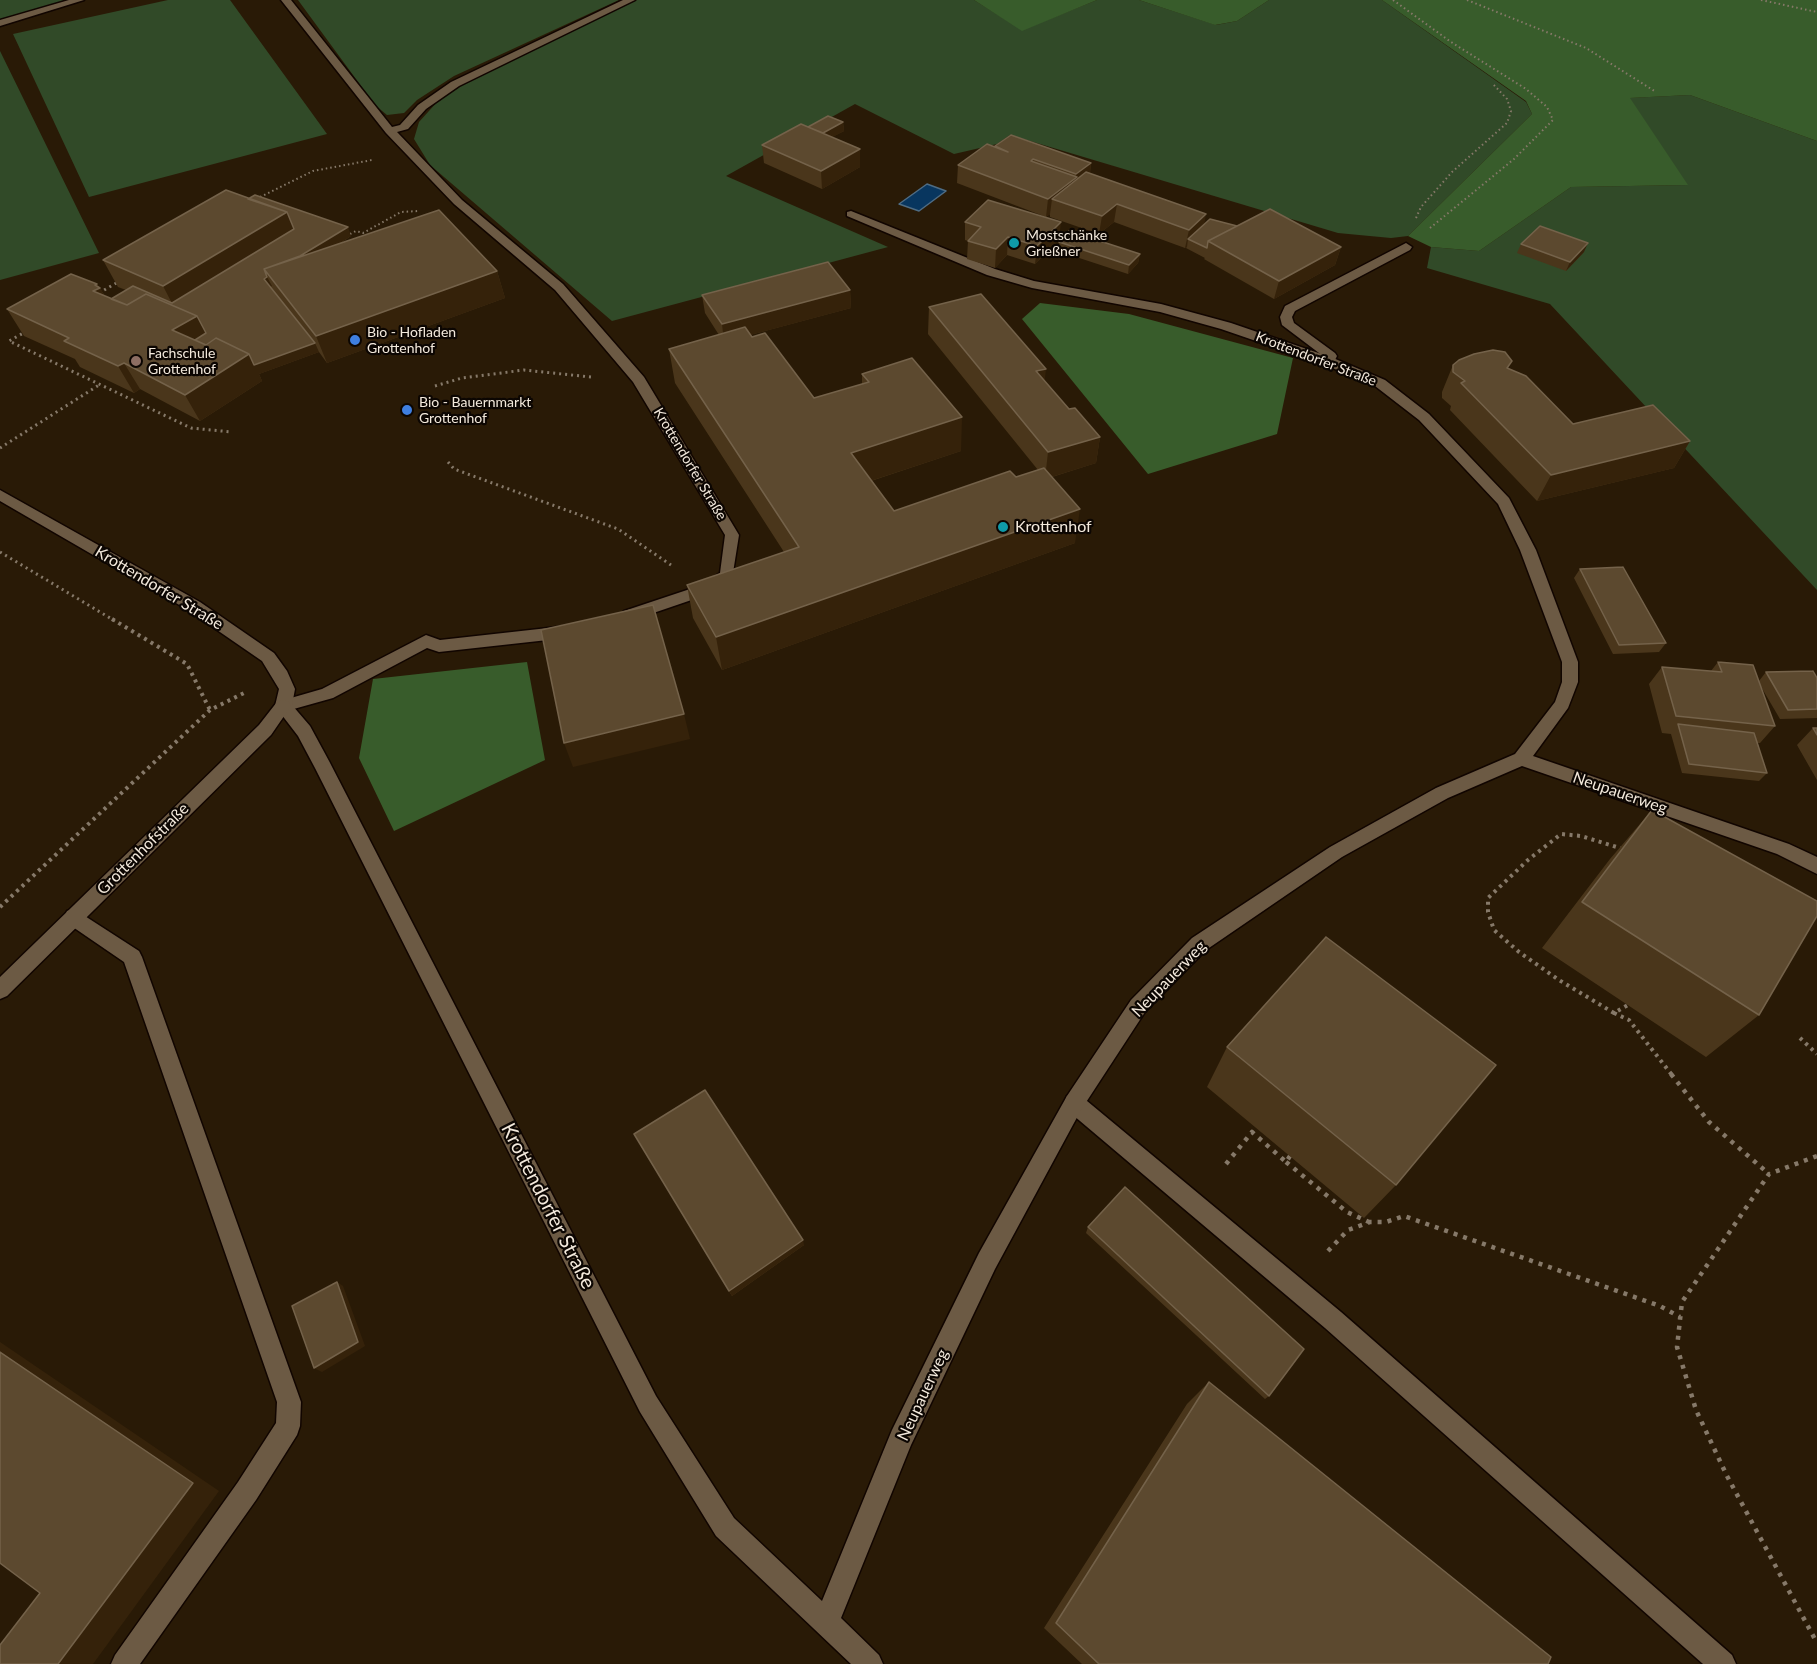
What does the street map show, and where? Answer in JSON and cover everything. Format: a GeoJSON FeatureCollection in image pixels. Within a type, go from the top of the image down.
{"type":"FeatureCollection","features":[{"type":"Feature","properties":{"kind":"street"},"geometry":{"type":"LineString","coordinates":[[0,23],[79,0]]}},
{"type":"Feature","properties":{"kind":"street","name":"Krottendorfer Straße"},"geometry":{"type":"LineString","coordinates":[[286,0],[390,130],[458,202],[559,287],[639,380],[732,535],[727,575],[707,589],[618,619]]}},
{"type":"Feature","properties":{"kind":"street"},"geometry":{"type":"LineString","coordinates":[[390,130],[404,127],[422,107],[455,84],[630,0]]}},
{"type":"Feature","properties":{"kind":"street","name":"Krottendorfer Straße"},"geometry":{"type":"LineString","coordinates":[[850,214],[991,272],[1032,284],[1161,308],[1226,326],[1328,362],[1380,383],[1424,417],[1504,501],[1528,550],[1570,662],[1570,682],[1562,704],[1521,759]]}},
{"type":"Feature","properties":{"kind":"street"},"geometry":{"type":"LineString","coordinates":[[1328,362],[1330,356],[1324,350],[1288,326],[1286,317],[1289,309],[1406,247]]}},
{"type":"Feature","properties":{"kind":"street","name":"Krottendorfer Straße"},"geometry":{"type":"LineString","coordinates":[[0,495],[194,606],[268,657],[281,675],[287,689],[283,706],[304,731],[324,766],[648,1404],[725,1527],[870,1664]]}},
{"type":"Feature","properties":{"kind":"street"},"geometry":{"type":"LineString","coordinates":[[283,706],[327,694],[426,641],[439,646],[585,631]]}},
{"type":"Feature","properties":{"kind":"street","name":"Grottenhofstraße"},"geometry":{"type":"LineString","coordinates":[[0,990],[265,730],[283,706]]}},
{"type":"Feature","properties":{"kind":"street","name":"Neupauerweg"},"geometry":{"type":"LineString","coordinates":[[826,1622],[856,1554],[901,1439],[987,1261],[1074,1103],[1138,1006],[1199,945],[1336,852],[1442,793],[1521,759],[1783,849],[1817,866]]}},
{"type":"Feature","properties":{"kind":"street"},"geometry":{"type":"LineString","coordinates":[[74,917],[132,957],[289,1402],[288,1426],[259,1472],[124,1664]]}},
{"type":"Feature","properties":{"kind":"street"},"geometry":{"type":"LineString","coordinates":[[1074,1103],[1333,1320],[1723,1664]]}},
{"type":"Feature","properties":{"kind":"path"},"geometry":{"type":"LineString","coordinates":[[1393,0],[1451,42],[1526,88],[1547,107],[1553,120],[1514,159],[1406,247]]}},
{"type":"Feature","properties":{"kind":"path"},"geometry":{"type":"LineString","coordinates":[[1467,0],[1586,48],[1656,92]]}},
{"type":"Feature","properties":{"kind":"path"},"geometry":{"type":"LineString","coordinates":[[1761,0],[1817,12]]}},
{"type":"Feature","properties":{"kind":"path"},"geometry":{"type":"LineString","coordinates":[[1406,247],[1421,207],[1452,172],[1507,123],[1511,111],[1507,99],[1492,83]]}},
{"type":"Feature","properties":{"kind":"path"},"geometry":{"type":"LineString","coordinates":[[250,203],[313,171],[411,152]]}},
{"type":"Feature","properties":{"kind":"path"},"geometry":{"type":"LineString","coordinates":[[339,240],[356,231],[363,233],[401,212],[476,217]]}},
{"type":"Feature","properties":{"kind":"path"},"geometry":{"type":"LineString","coordinates":[[377,225],[381,230]]}},
{"type":"Feature","properties":{"kind":"path"},"geometry":{"type":"LineString","coordinates":[[93,297],[122,279]]}},
{"type":"Feature","properties":{"kind":"path"},"geometry":{"type":"LineString","coordinates":[[29,330],[9,341],[191,428],[232,432]]}},
{"type":"Feature","properties":{"kind":"path"},"geometry":{"type":"LineString","coordinates":[[435,386],[462,378],[524,370],[580,377],[639,380]]}},
{"type":"Feature","properties":{"kind":"path"},"geometry":{"type":"LineString","coordinates":[[0,448],[100,385]]}},
{"type":"Feature","properties":{"kind":"path"},"geometry":{"type":"LineString","coordinates":[[448,462],[454,469],[618,529],[707,589]]}},
{"type":"Feature","properties":{"kind":"path"},"geometry":{"type":"LineString","coordinates":[[0,552],[187,664],[210,710],[0,907]]}},
{"type":"Feature","properties":{"kind":"path"},"geometry":{"type":"LineString","coordinates":[[1626,850],[1581,836],[1561,834],[1528,860],[1488,898],[1488,912],[1494,930],[1510,945],[1559,980],[1629,1020],[1709,1122],[1769,1174]]}},
{"type":"Feature","properties":{"kind":"path"},"geometry":{"type":"LineString","coordinates":[[1614,1013],[1628,1005]]}},
{"type":"Feature","properties":{"kind":"path"},"geometry":{"type":"LineString","coordinates":[[1800,1038],[1817,1054]]}},
{"type":"Feature","properties":{"kind":"path"},"geometry":{"type":"LineString","coordinates":[[1226,1164],[1252,1132],[1347,1212],[1370,1222]]}},
{"type":"Feature","properties":{"kind":"path"},"geometry":{"type":"LineString","coordinates":[[1286,1162],[1290,1156]]}},
{"type":"Feature","properties":{"kind":"path"},"geometry":{"type":"LineString","coordinates":[[1817,1156],[1769,1174],[1682,1302],[1677,1347],[1696,1410],[1732,1486],[1817,1644]]}},
{"type":"Feature","properties":{"kind":"path"},"geometry":{"type":"LineString","coordinates":[[1328,1251],[1348,1230],[1370,1222],[1386,1222],[1404,1216],[1660,1306],[1680,1317]]}},
{"type":"Feature","properties":{"kind":"green space"},"geometry":{"type":"Polygon","coordinates":[[[0,0],[66,0],[0,20],[0,0]]]}},
{"type":"Feature","properties":{"kind":"green space"},"geometry":{"type":"Polygon","coordinates":[[[168,0],[230,0],[327,134],[89,197],[13,34],[168,0]]]}},
{"type":"Feature","properties":{"kind":"green space"},"geometry":{"type":"Polygon","coordinates":[[[298,0],[619,0],[454,76],[417,100],[404,113],[387,115],[375,105],[298,0]]]}},
{"type":"Feature","properties":{"kind":"green space"},"geometry":{"type":"Polygon","coordinates":[[[637,0],[974,0],[1022,30],[1097,0],[1139,0],[1216,25],[1237,21],[1269,0],[1382,0],[1526,102],[1532,114],[1408,236],[1391,238],[1338,233],[1010,135],[997,144],[954,154],[855,104],[726,176],[888,247],[612,321],[430,165],[414,139],[419,122],[438,101],[472,79],[637,0]]]}},
{"type":"Feature","properties":{"kind":"green space"},"geometry":{"type":"Polygon","coordinates":[[[974,0],[1097,0],[1022,31],[974,0]]]}},
{"type":"Feature","properties":{"kind":"green space"},"geometry":{"type":"Polygon","coordinates":[[[1139,0],[1269,0],[1237,21],[1215,25],[1139,0]]]}},
{"type":"Feature","properties":{"kind":"green space"},"geometry":{"type":"Polygon","coordinates":[[[1382,0],[1817,0],[1817,141],[1690,95],[1630,98],[1688,185],[1571,187],[1479,251],[1431,247],[1408,236],[1532,114],[1526,101],[1382,0]]]}},
{"type":"Feature","properties":{"kind":"green space"},"geometry":{"type":"Polygon","coordinates":[[[0,51],[99,253],[0,280],[0,51]]]}},
{"type":"Feature","properties":{"kind":"green space"},"geometry":{"type":"Polygon","coordinates":[[[1690,95],[1817,141],[1817,590],[1550,304],[1427,268],[1431,247],[1479,251],[1571,187],[1687,185],[1629,98],[1690,95]]]}},
{"type":"Feature","properties":{"kind":"green space"},"geometry":{"type":"Polygon","coordinates":[[[1040,303],[1129,314],[1293,358],[1277,434],[1148,474],[1022,319],[1040,303]]]}},
{"type":"Feature","properties":{"kind":"green space"},"geometry":{"type":"Polygon","coordinates":[[[527,662],[545,760],[394,831],[359,758],[373,679],[527,662]]]}},
{"type":"Feature","properties":{"kind":"water"},"geometry":{"type":"Polygon","coordinates":[[[927,184],[946,191],[919,211],[899,204],[927,184]]]}},
{"type":"Feature","properties":{"kind":"building"},"geometry":{"type":"Polygon","coordinates":[[[828,116],[843,122],[823,133],[808,127],[828,116]]]}},
{"type":"Feature","properties":{"kind":"building"},"geometry":{"type":"Polygon","coordinates":[[[801,124],[860,149],[821,171],[762,145],[801,124]]]}},
{"type":"Feature","properties":{"kind":"building"},"geometry":{"type":"Polygon","coordinates":[[[1011,135],[1091,163],[1076,174],[1033,159],[1031,161],[1077,177],[1048,199],[958,165],[987,144],[1008,152],[995,146],[1011,135]]]}},
{"type":"Feature","properties":{"kind":"building"},"geometry":{"type":"Polygon","coordinates":[[[1086,172],[1206,214],[1189,230],[1117,204],[1102,216],[1052,199],[1086,172]]]}},
{"type":"Feature","properties":{"kind":"building"},"geometry":{"type":"Polygon","coordinates":[[[226,190],[287,212],[163,286],[103,260],[226,190]]]}},
{"type":"Feature","properties":{"kind":"building"},"geometry":{"type":"Polygon","coordinates":[[[255,195],[348,227],[300,256],[264,269],[267,277],[264,279],[315,343],[254,365],[249,354],[216,338],[206,345],[195,340],[206,333],[197,316],[146,294],[127,305],[111,299],[133,286],[172,303],[294,229],[287,212],[248,199],[255,195]]]}},
{"type":"Feature","properties":{"kind":"building"},"geometry":{"type":"Polygon","coordinates":[[[988,200],[1061,222],[1037,246],[1008,237],[996,249],[968,241],[981,227],[965,222],[988,200]]]}},
{"type":"Feature","properties":{"kind":"building"},"geometry":{"type":"Polygon","coordinates":[[[1270,209],[1341,247],[1279,281],[1208,241],[1270,209]]]}},
{"type":"Feature","properties":{"kind":"building"},"geometry":{"type":"Polygon","coordinates":[[[439,210],[497,271],[316,336],[264,269],[439,210]]]}},
{"type":"Feature","properties":{"kind":"building"},"geometry":{"type":"Polygon","coordinates":[[[1210,219],[1237,226],[1208,241],[1207,248],[1188,239],[1210,219]]]}},
{"type":"Feature","properties":{"kind":"building"},"geometry":{"type":"Polygon","coordinates":[[[1540,226],[1588,243],[1570,262],[1521,244],[1540,226]]]}},
{"type":"Feature","properties":{"kind":"building"},"geometry":{"type":"Polygon","coordinates":[[[1069,231],[1140,254],[1129,265],[1059,242],[1069,231]]]}},
{"type":"Feature","properties":{"kind":"building"},"geometry":{"type":"Polygon","coordinates":[[[828,262],[850,290],[722,324],[702,295],[828,262]]]}},
{"type":"Feature","properties":{"kind":"building"},"geometry":{"type":"Polygon","coordinates":[[[71,274],[97,284],[95,285],[100,288],[93,291],[127,305],[146,294],[197,316],[172,330],[206,345],[216,338],[249,354],[185,395],[124,363],[118,366],[64,341],[69,338],[7,309],[71,274]]]}},
{"type":"Feature","properties":{"kind":"building"},"geometry":{"type":"Polygon","coordinates":[[[981,294],[1046,369],[1036,371],[1069,409],[1075,408],[1100,437],[1048,452],[929,307],[981,294]]]}},
{"type":"Feature","properties":{"kind":"building","name":"Krottenhof"},"geometry":{"type":"Polygon","coordinates":[[[745,327],[752,337],[765,333],[814,398],[869,382],[862,374],[912,358],[962,417],[851,453],[894,511],[1010,471],[1016,477],[1044,468],[1080,509],[716,637],[687,585],[799,547],[669,349],[745,327]]]}},
{"type":"Feature","properties":{"kind":"building"},"geometry":{"type":"Polygon","coordinates":[[[1493,350],[1505,352],[1512,361],[1507,368],[1526,376],[1573,424],[1653,405],[1690,441],[1551,475],[1461,383],[1465,381],[1453,372],[1453,365],[1459,360],[1493,350]]]}},
{"type":"Feature","properties":{"kind":"building"},"geometry":{"type":"Polygon","coordinates":[[[1623,567],[1666,643],[1619,645],[1580,569],[1623,567]]]}},
{"type":"Feature","properties":{"kind":"building"},"geometry":{"type":"Polygon","coordinates":[[[653,605],[684,714],[564,743],[541,630],[653,605]]]}},
{"type":"Feature","properties":{"kind":"building"},"geometry":{"type":"Polygon","coordinates":[[[1718,662],[1753,665],[1775,726],[1676,716],[1662,667],[1722,672],[1718,662]]]}},
{"type":"Feature","properties":{"kind":"building"},"geometry":{"type":"Polygon","coordinates":[[[1813,671],[1817,678],[1817,709],[1788,710],[1766,672],[1813,671]]]}},
{"type":"Feature","properties":{"kind":"building"},"geometry":{"type":"Polygon","coordinates":[[[1678,724],[1754,733],[1767,773],[1689,764],[1678,724]]]}},
{"type":"Feature","properties":{"kind":"building"},"geometry":{"type":"Polygon","coordinates":[[[1652,810],[1817,901],[1817,916],[1759,1015],[1582,902],[1652,810]]]}},
{"type":"Feature","properties":{"kind":"building"},"geometry":{"type":"Polygon","coordinates":[[[1326,937],[1496,1065],[1396,1185],[1227,1047],[1326,937]]]}},
{"type":"Feature","properties":{"kind":"building"},"geometry":{"type":"Polygon","coordinates":[[[705,1090],[803,1240],[729,1291],[634,1134],[705,1090]]]}},
{"type":"Feature","properties":{"kind":"building"},"geometry":{"type":"Polygon","coordinates":[[[1125,1187],[1304,1349],[1269,1396],[1088,1227],[1125,1187]]]}},
{"type":"Feature","properties":{"kind":"building"},"geometry":{"type":"Polygon","coordinates":[[[337,1282],[358,1342],[314,1368],[292,1306],[337,1282]]]}},
{"type":"Feature","properties":{"kind":"building"},"geometry":{"type":"Polygon","coordinates":[[[0,1352],[193,1483],[58,1664],[0,1664],[0,1645],[40,1593],[0,1563],[0,1352]]]}},
{"type":"Feature","properties":{"kind":"building"},"geometry":{"type":"Polygon","coordinates":[[[1209,1382],[1551,1657],[1548,1664],[1099,1664],[1056,1623],[1209,1382]]]}},
{"type":"Feature","properties":{"kind":"place","name":"Mostschänke Grießner"},"geometry":{"type":"Point","coordinates":[1014,243]}},
{"type":"Feature","properties":{"kind":"place","name":"Bio - Hofladen Grottenhof"},"geometry":{"type":"Point","coordinates":[355,340]}},
{"type":"Feature","properties":{"kind":"place","name":"Fachschule Grottenhof"},"geometry":{"type":"Point","coordinates":[136,361]}},
{"type":"Feature","properties":{"kind":"place","name":"Bio - Bauernmarkt Grottenhof"},"geometry":{"type":"Point","coordinates":[407,410]}},
{"type":"Feature","properties":{"kind":"place","name":"Krottenhof"},"geometry":{"type":"Point","coordinates":[1003,527]}}]}
